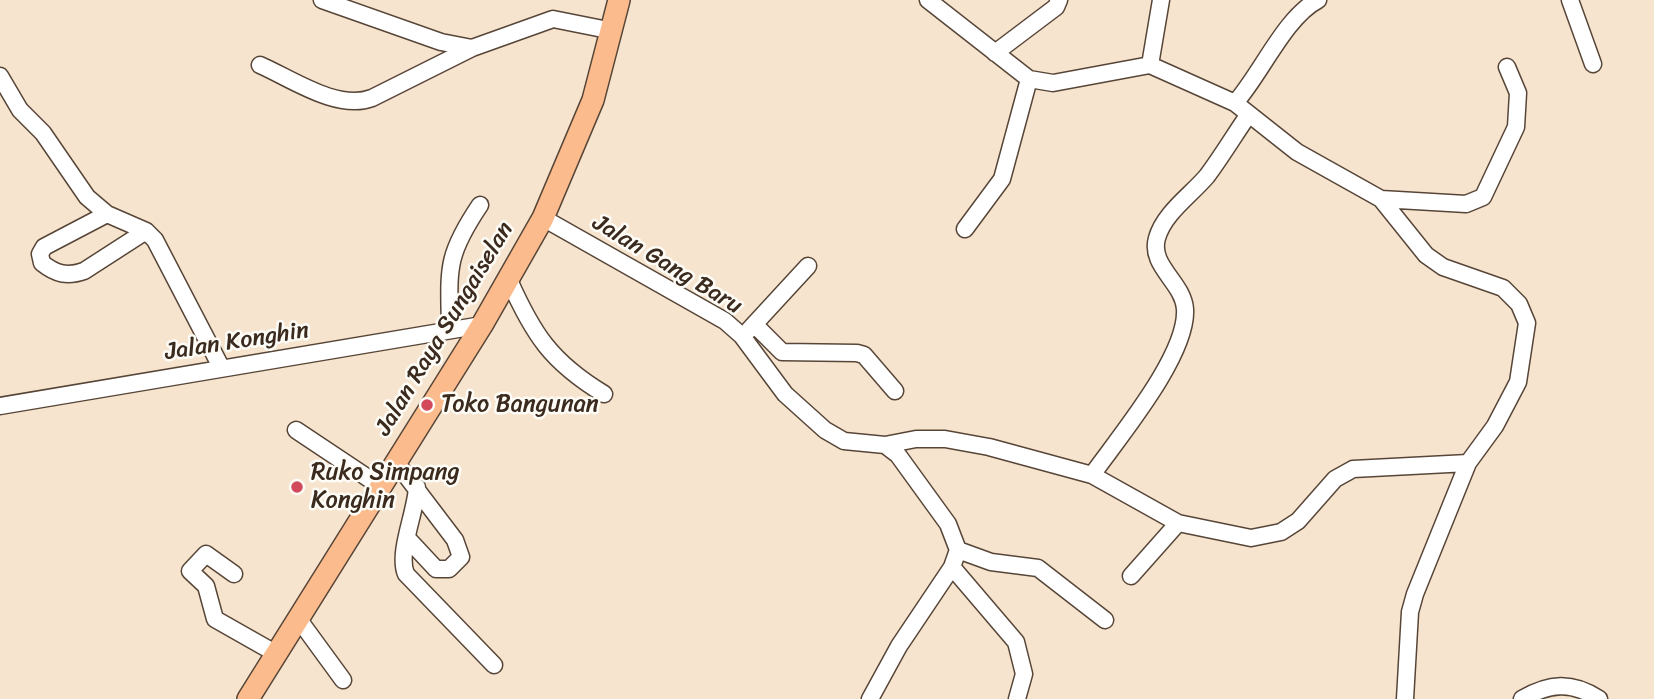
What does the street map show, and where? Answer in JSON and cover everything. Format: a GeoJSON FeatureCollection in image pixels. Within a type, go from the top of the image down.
{"type":"FeatureCollection","features":[{"type":"Feature","properties":{"kind":"main road","name":"Jalan Raya Sungaiselan"},"geometry":{"type":"LineString","coordinates":[[248,699],[482,325],[543,218],[593,100],[620,0]]}},
{"type":"Feature","properties":{"kind":"street"},"geometry":{"type":"LineString","coordinates":[[322,0],[354,6],[440,42],[472,48]]}},
{"type":"Feature","properties":{"kind":"street"},"geometry":{"type":"LineString","coordinates":[[928,0],[1029,79],[1053,83],[1150,65],[1235,103],[1297,152],[1381,199],[1426,255],[1443,267],[1503,288],[1519,304],[1527,323],[1518,382],[1494,426],[1468,463],[1415,594],[1410,612],[1405,699]]}},
{"type":"Feature","properties":{"kind":"street"},"geometry":{"type":"LineString","coordinates":[[995,53],[1056,7],[1059,0]]}},
{"type":"Feature","properties":{"kind":"street"},"geometry":{"type":"LineString","coordinates":[[1150,65],[1161,0]]}},
{"type":"Feature","properties":{"kind":"street"},"geometry":{"type":"LineString","coordinates":[[1570,0],[1593,64]]}},
{"type":"Feature","properties":{"kind":"street"},"geometry":{"type":"LineString","coordinates":[[1235,103],[1253,82],[1308,2]]}},
{"type":"Feature","properties":{"kind":"street"},"geometry":{"type":"LineString","coordinates":[[260,65],[340,100],[357,102],[372,98],[472,48],[553,19],[612,31]]}},
{"type":"Feature","properties":{"kind":"street"},"geometry":{"type":"LineString","coordinates":[[1381,199],[1466,204],[1483,197],[1516,127],[1518,93],[1507,67]]}},
{"type":"Feature","properties":{"kind":"street"},"geometry":{"type":"LineString","coordinates":[[0,76],[20,110],[43,133],[87,197],[107,214],[146,231],[161,249],[221,367]]}},
{"type":"Feature","properties":{"kind":"street"},"geometry":{"type":"LineString","coordinates":[[965,229],[1002,179],[1029,79]]}},
{"type":"Feature","properties":{"kind":"street"},"geometry":{"type":"LineString","coordinates":[[1092,475],[1173,358],[1180,334],[1185,310],[1179,289],[1163,268],[1155,250],[1157,235],[1167,219],[1206,176],[1249,114]]}},
{"type":"Feature","properties":{"kind":"street"},"geometry":{"type":"LineString","coordinates":[[450,330],[449,273],[452,254],[457,240],[480,205]]}},
{"type":"Feature","properties":{"kind":"street"},"geometry":{"type":"LineString","coordinates":[[107,214],[44,247],[40,254],[42,263],[62,275],[73,275],[84,271],[146,231]]}},
{"type":"Feature","properties":{"kind":"street","name":"Jalan Gang Baru"},"geometry":{"type":"LineString","coordinates":[[543,218],[709,311],[742,336],[785,394],[825,430],[844,440],[885,445],[916,439],[945,439],[1092,475],[1178,523],[1251,538],[1282,532],[1298,521],[1335,479],[1353,469],[1468,463]]}},
{"type":"Feature","properties":{"kind":"street"},"geometry":{"type":"LineString","coordinates":[[742,336],[808,266]]}},
{"type":"Feature","properties":{"kind":"street"},"geometry":{"type":"LineString","coordinates":[[509,280],[532,330],[545,348],[562,366],[604,394]]}},
{"type":"Feature","properties":{"kind":"street","name":"Jalan Konghin"},"geometry":{"type":"LineString","coordinates":[[0,406],[482,325]]}},
{"type":"Feature","properties":{"kind":"street"},"geometry":{"type":"LineString","coordinates":[[754,325],[782,352],[857,352],[895,391]]}},
{"type":"Feature","properties":{"kind":"street"},"geometry":{"type":"LineString","coordinates":[[296,430],[380,486]]}},
{"type":"Feature","properties":{"kind":"street"},"geometry":{"type":"LineString","coordinates":[[870,699],[899,646],[951,567],[958,550],[948,524],[898,455],[885,445]]}},
{"type":"Feature","properties":{"kind":"street"},"geometry":{"type":"LineString","coordinates":[[395,461],[455,540],[461,557],[449,569],[436,569],[408,539]]}},
{"type":"Feature","properties":{"kind":"street"},"geometry":{"type":"LineString","coordinates":[[417,487],[408,539],[402,556],[406,574],[494,665]]}},
{"type":"Feature","properties":{"kind":"street"},"geometry":{"type":"LineString","coordinates":[[1131,576],[1178,523]]}},
{"type":"Feature","properties":{"kind":"street"},"geometry":{"type":"LineString","coordinates":[[958,550],[991,562],[1038,568],[1105,620]]}},
{"type":"Feature","properties":{"kind":"street"},"geometry":{"type":"LineString","coordinates":[[234,574],[206,554],[190,571],[206,586],[215,619],[275,653]]}},
{"type":"Feature","properties":{"kind":"street"},"geometry":{"type":"LineString","coordinates":[[951,567],[1016,642],[1024,674],[1017,699]]}},
{"type":"Feature","properties":{"kind":"street"},"geometry":{"type":"LineString","coordinates":[[298,617],[344,680]]}},
{"type":"Feature","properties":{"kind":"street"},"geometry":{"type":"LineString","coordinates":[[1522,699],[1538,689],[1558,685],[1587,691],[1599,699]]}},
{"type":"Feature","properties":{"kind":"place","name":"Toko Bangunan"},"geometry":{"type":"Point","coordinates":[427,405]}},
{"type":"Feature","properties":{"kind":"place","name":"Ruko Simpang Konghin"},"geometry":{"type":"Point","coordinates":[297,487]}}]}
